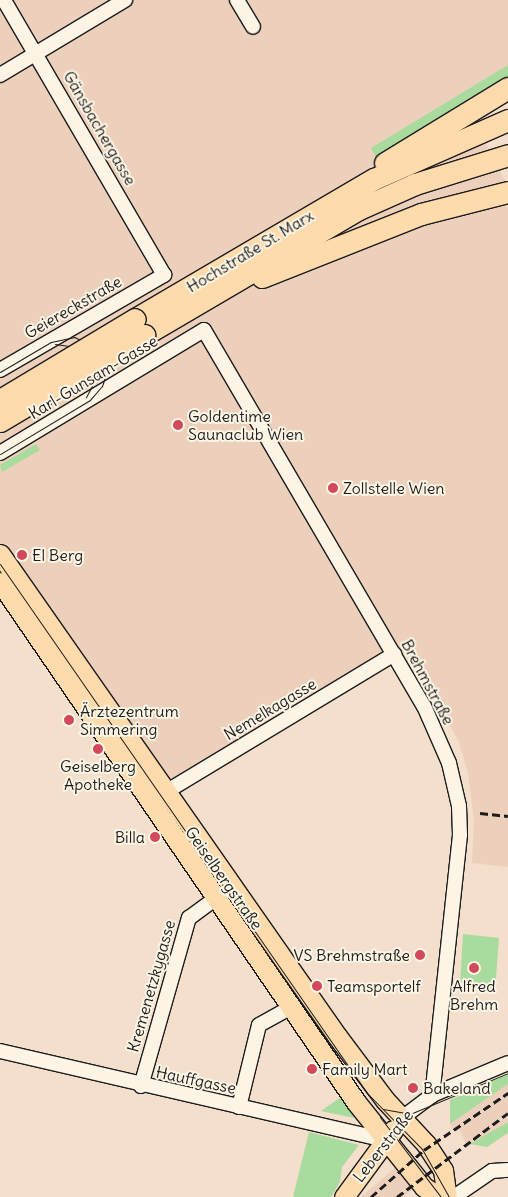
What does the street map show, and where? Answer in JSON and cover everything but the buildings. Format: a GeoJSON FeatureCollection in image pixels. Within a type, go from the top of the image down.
{"type":"FeatureCollection","features":[{"type":"Feature","properties":{"kind":"highway"},"geometry":{"type":"LineString","coordinates":[[342,196],[404,148],[508,88]]}},
{"type":"Feature","properties":{"kind":"highway","name":"Hochstraße St. Marx"},"geometry":{"type":"LineString","coordinates":[[0,400],[342,196],[436,149],[508,120]]}},
{"type":"Feature","properties":{"kind":"highway","name":"Hochstraße St. Marx"},"geometry":{"type":"LineString","coordinates":[[0,421],[359,209],[424,181],[508,155]]}},
{"type":"Feature","properties":{"kind":"highway"},"geometry":{"type":"LineString","coordinates":[[199,302],[381,228],[508,192]]}},
{"type":"Feature","properties":{"kind":"main road","name":"Geiselbergstraße"},"geometry":{"type":"LineString","coordinates":[[0,554],[164,792],[293,1006],[356,1102],[424,1187],[440,1197]]}},
{"type":"Feature","properties":{"kind":"main road","name":"Geiselbergstraße"},"geometry":{"type":"LineString","coordinates":[[0,582],[224,892],[402,1118],[439,1162],[448,1197]]}},
{"type":"Feature","properties":{"kind":"main road","name":"Leberstraße"},"geometry":{"type":"LineString","coordinates":[[344,1197],[402,1118]]}},
{"type":"Feature","properties":{"kind":"street","name":"Gänsbachergasse"},"geometry":{"type":"LineString","coordinates":[[4,0],[164,275]]}},
{"type":"Feature","properties":{"kind":"street"},"geometry":{"type":"LineString","coordinates":[[0,75],[125,0]]}},
{"type":"Feature","properties":{"kind":"street"},"geometry":{"type":"LineString","coordinates":[[237,0],[253,28]]}},
{"type":"Feature","properties":{"kind":"street","name":"Geiereckstraße"},"geometry":{"type":"LineString","coordinates":[[0,370],[164,275]]}},
{"type":"Feature","properties":{"kind":"street","name":"Karl-Gunsam-Gasse"},"geometry":{"type":"LineString","coordinates":[[0,453],[204,330]]}},
{"type":"Feature","properties":{"kind":"street","name":"Brehmstraße"},"geometry":{"type":"LineString","coordinates":[[204,330],[424,706],[449,763],[459,806],[432,1095]]}},
{"type":"Feature","properties":{"kind":"street","name":"Nemelkagasse"},"geometry":{"type":"LineString","coordinates":[[164,792],[394,654]]}},
{"type":"Feature","properties":{"kind":"street","name":"Kremenetzkygasse"},"geometry":{"type":"LineString","coordinates":[[141,1086],[188,918],[224,892]]}},
{"type":"Feature","properties":{"kind":"street"},"geometry":{"type":"LineString","coordinates":[[239,1107],[259,1025],[293,1006]]}},
{"type":"Feature","properties":{"kind":"street","name":"Hauffgasse"},"geometry":{"type":"LineString","coordinates":[[0,1051],[141,1086],[386,1139]]}},
{"type":"Feature","properties":{"kind":"street","name":"Leberstraße"},"geometry":{"type":"LineString","coordinates":[[402,1118],[432,1095],[508,1063]]}},
{"type":"Feature","properties":{"kind":"street"},"geometry":{"type":"LineString","coordinates":[[454,1197],[492,1171],[508,1170]]}},
{"type":"Feature","properties":{"kind":"shaded area"},"geometry":{"type":"Polygon","coordinates":[[[0,0],[508,0],[508,70],[463,99],[508,187],[508,867],[472,863],[474,821],[468,773],[458,740],[411,656],[394,654],[164,793],[0,551],[0,0]]]}},
{"type":"Feature","properties":{"kind":"shaded area"},"geometry":{"type":"Polygon","coordinates":[[[508,1084],[508,1122],[467,1147],[460,1130],[456,1132],[450,1124],[508,1084]]]}},
{"type":"Feature","properties":{"kind":"shaded area"},"geometry":{"type":"Polygon","coordinates":[[[396,1167],[412,1190],[404,1197],[361,1197],[396,1167]]]}},
{"type":"Feature","properties":{"kind":"green space"},"geometry":{"type":"Polygon","coordinates":[[[508,65],[508,76],[376,157],[371,148],[508,65]]]}},
{"type":"Feature","properties":{"kind":"green space"},"geometry":{"type":"Polygon","coordinates":[[[36,444],[40,450],[2,472],[0,465],[36,444]]]}},
{"type":"Feature","properties":{"kind":"green space"},"geometry":{"type":"Polygon","coordinates":[[[463,934],[499,938],[495,991],[460,986],[463,934]]]}},
{"type":"Feature","properties":{"kind":"green space"},"geometry":{"type":"Polygon","coordinates":[[[508,1074],[508,1084],[450,1124],[450,1100],[508,1074]]]}},
{"type":"Feature","properties":{"kind":"green space"},"geometry":{"type":"Polygon","coordinates":[[[341,1097],[355,1117],[354,1118],[321,1111],[341,1097]]]}},
{"type":"Feature","properties":{"kind":"green space"},"geometry":{"type":"Polygon","coordinates":[[[508,1122],[508,1133],[487,1147],[470,1144],[508,1122]]]}},
{"type":"Feature","properties":{"kind":"green space"},"geometry":{"type":"Polygon","coordinates":[[[309,1132],[359,1145],[342,1167],[340,1182],[331,1197],[293,1197],[309,1132]]]}},
{"type":"Feature","properties":{"kind":"tram line"},"geometry":{"type":"LineString","coordinates":[[0,372],[51,342],[74,337],[99,348],[107,370],[102,386],[90,400],[0,454]]}},
{"type":"Feature","properties":{"kind":"tram line"},"geometry":{"type":"LineString","coordinates":[[55,344],[76,347],[91,363],[93,384],[86,397]]}},
{"type":"Feature","properties":{"kind":"tram line"},"geometry":{"type":"LineString","coordinates":[[0,564],[367,1093],[422,1149],[449,1197]]}},
{"type":"Feature","properties":{"kind":"tram line"},"geometry":{"type":"LineString","coordinates":[[383,1109],[410,1114],[508,1073]]}},
{"type":"Feature","properties":{"kind":"tram line"},"geometry":{"type":"LineString","coordinates":[[380,1117],[441,1197]]}},
{"type":"Feature","properties":{"kind":"railway"},"geometry":{"type":"LineString","coordinates":[[480,813],[508,816]]}},
{"type":"Feature","properties":{"kind":"railway"},"geometry":{"type":"LineString","coordinates":[[371,1197],[424,1150],[508,1093]]}},
{"type":"Feature","properties":{"kind":"railway"},"geometry":{"type":"LineString","coordinates":[[397,1197],[508,1113]]}},
{"type":"Feature","properties":{"kind":"place","name":"Goldentime Saunaclub Wien"},"geometry":{"type":"Point","coordinates":[178,425]}},
{"type":"Feature","properties":{"kind":"place","name":"Zollstelle Wien"},"geometry":{"type":"Point","coordinates":[333,488]}},
{"type":"Feature","properties":{"kind":"place","name":"El Berg"},"geometry":{"type":"Point","coordinates":[22,555]}},
{"type":"Feature","properties":{"kind":"place","name":"Ärztezentrum Simmering"},"geometry":{"type":"Point","coordinates":[69,720]}},
{"type":"Feature","properties":{"kind":"place","name":"Geiselberg Apotheke"},"geometry":{"type":"Point","coordinates":[98,749]}},
{"type":"Feature","properties":{"kind":"place","name":"Billa"},"geometry":{"type":"Point","coordinates":[155,837]}},
{"type":"Feature","properties":{"kind":"place","name":"VS Brehmstraße"},"geometry":{"type":"Point","coordinates":[420,955]}},
{"type":"Feature","properties":{"kind":"place","name":"Alfred Brehm"},"geometry":{"type":"Point","coordinates":[474,968]}},
{"type":"Feature","properties":{"kind":"place","name":"Teamsportelf"},"geometry":{"type":"Point","coordinates":[317,986]}},
{"type":"Feature","properties":{"kind":"place","name":"Family Mart"},"geometry":{"type":"Point","coordinates":[312,1069]}},
{"type":"Feature","properties":{"kind":"place","name":"Bakeland"},"geometry":{"type":"Point","coordinates":[413,1088]}}]}
